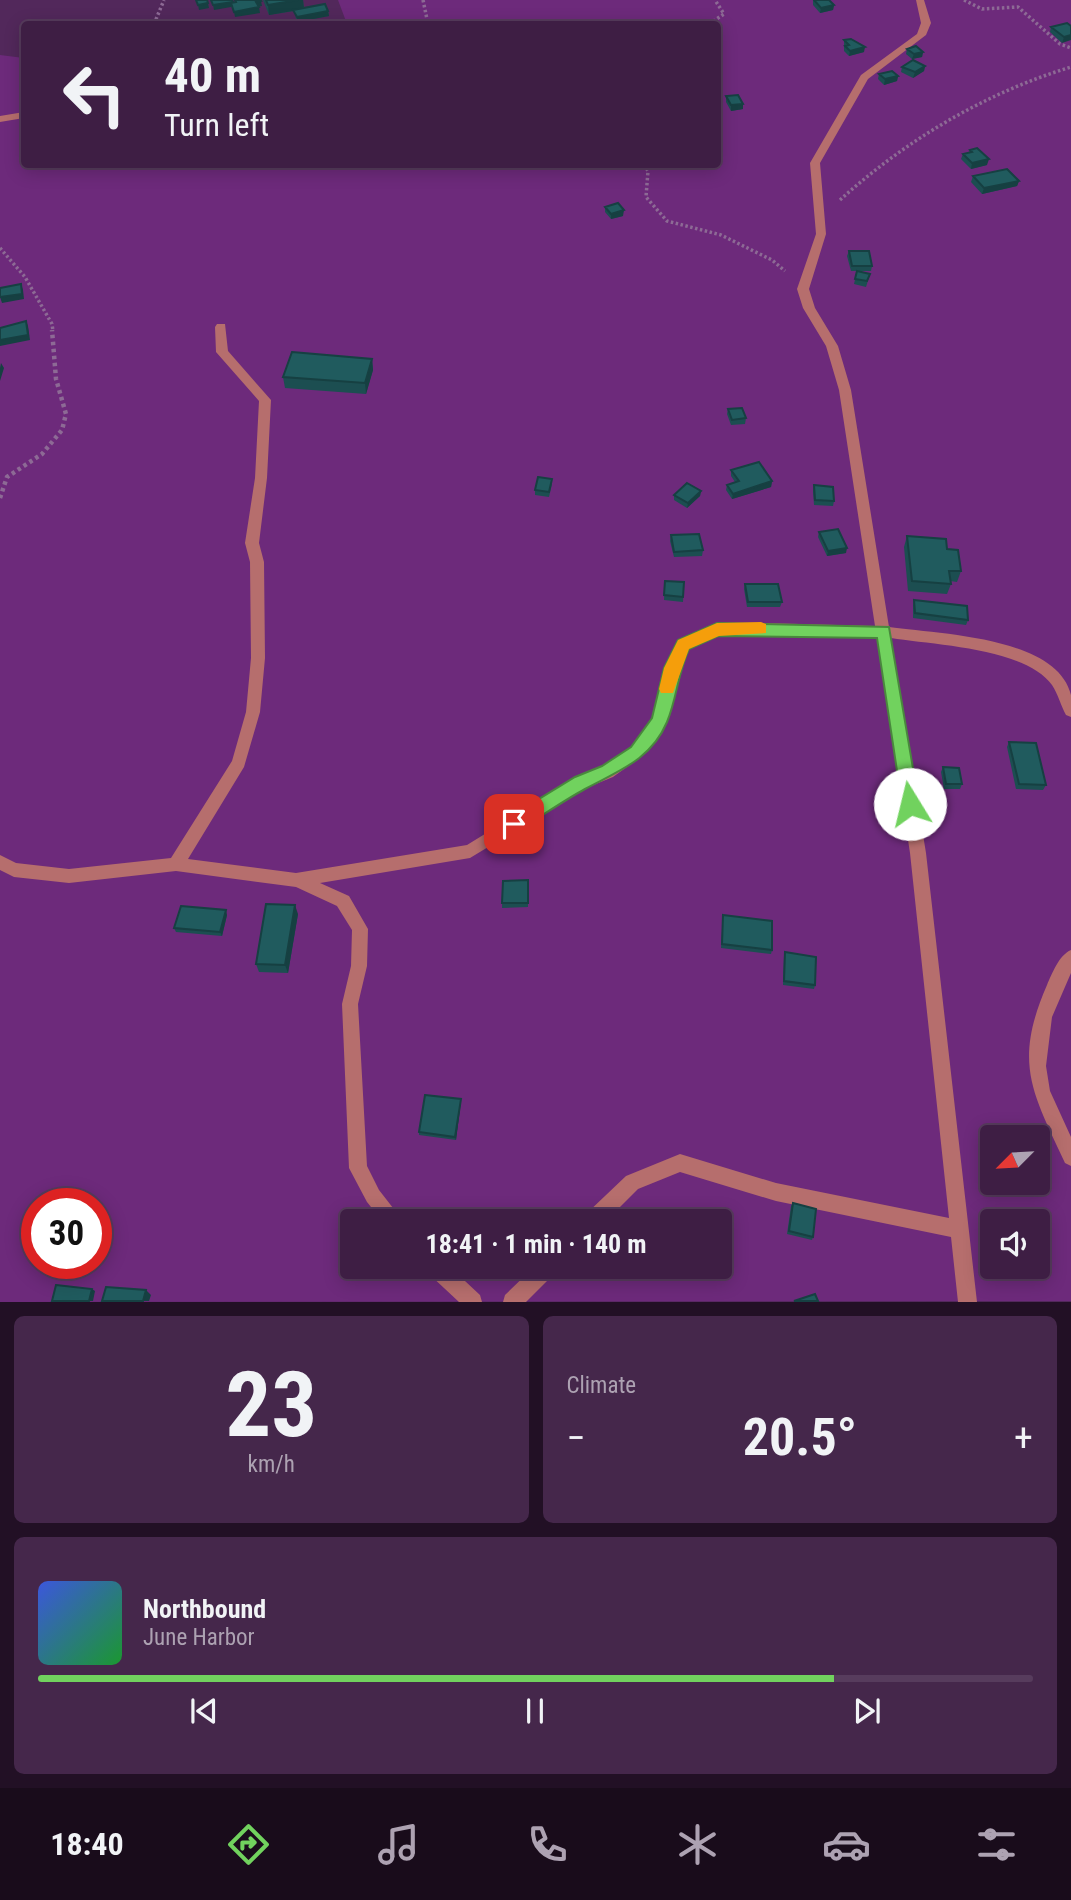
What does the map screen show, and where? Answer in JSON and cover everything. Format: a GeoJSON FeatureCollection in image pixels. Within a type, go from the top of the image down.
{"type":"FeatureCollection","features":[{"type":"Feature","properties":{"kind":"street"},"geometry":{"type":"LineString","coordinates":[[920,0],[926,23],[921,35],[864,77],[815,163],[821,234],[803,289],[809,308],[832,346],[845,390],[918,853],[968,1301]]}},
{"type":"Feature","properties":{"kind":"street"},"geometry":{"type":"LineString","coordinates":[[0,119],[21,116]]}},
{"type":"Feature","properties":{"kind":"street"},"geometry":{"type":"LineString","coordinates":[[176,864],[239,763],[253,712],[258,658],[257,562],[252,543],[261,478],[265,400],[222,352],[221,327]]}},
{"type":"Feature","properties":{"kind":"street"},"geometry":{"type":"LineString","coordinates":[[296,880],[470,851],[581,783],[608,772],[637,752],[659,721],[672,668],[683,645],[717,630],[884,632],[1004,649],[1041,667],[1057,681],[1071,711]]}},
{"type":"Feature","properties":{"kind":"street"},"geometry":{"type":"LineString","coordinates":[[0,862],[14,870],[69,876],[176,864],[296,880],[343,901],[360,929],[359,966],[350,1004],[358,1168],[373,1196],[384,1209]]}},
{"type":"Feature","properties":{"kind":"street"},"geometry":{"type":"LineString","coordinates":[[1071,958],[1056,981],[1037,1040],[1040,1084],[1071,1157]]}},
{"type":"Feature","properties":{"kind":"street"},"geometry":{"type":"LineString","coordinates":[[605,1209],[632,1182],[680,1163],[776,1192],[960,1229]]}},
{"type":"Feature","properties":{"kind":"street"},"geometry":{"type":"LineString","coordinates":[[449,1279],[473,1301]]}},
{"type":"Feature","properties":{"kind":"street"},"geometry":{"type":"LineString","coordinates":[[512,1301],[535,1279]]}},
{"type":"Feature","properties":{"kind":"path"},"geometry":{"type":"LineString","coordinates":[[155,21],[164,0]]}},
{"type":"Feature","properties":{"kind":"path"},"geometry":{"type":"LineString","coordinates":[[423,0],[427,21]]}},
{"type":"Feature","properties":{"kind":"path"},"geometry":{"type":"LineString","coordinates":[[713,21],[723,14],[715,0]]}},
{"type":"Feature","properties":{"kind":"path"},"geometry":{"type":"LineString","coordinates":[[964,0],[982,9],[1018,7],[1060,44],[1071,48]]}},
{"type":"Feature","properties":{"kind":"path"},"geometry":{"type":"LineString","coordinates":[[821,234],[832,208],[853,187],[900,151],[1021,82],[1071,67]]}},
{"type":"Feature","properties":{"kind":"path"},"geometry":{"type":"LineString","coordinates":[[647,168],[646,197],[667,221],[721,235],[772,260],[803,289]]}},
{"type":"Feature","properties":{"kind":"path"},"geometry":{"type":"LineString","coordinates":[[0,248],[25,277],[52,324],[56,379],[66,414],[62,430],[42,454],[7,477],[0,498]]}},
{"type":"Feature","properties":{"kind":"shaded area"},"geometry":{"type":"Polygon","coordinates":[[[338,0],[1071,0],[1071,1301],[0,1302],[0,55],[21,58],[21,168],[721,168],[721,21],[346,21],[338,0]]]}},
{"type":"Feature","properties":{"kind":"building"},"geometry":{"type":"Polygon","coordinates":[[[196,0],[207,0],[208,3],[198,5],[196,0]]]}},
{"type":"Feature","properties":{"kind":"building"},"geometry":{"type":"Polygon","coordinates":[[[211,0],[232,0],[233,2],[213,5],[211,0]]]}},
{"type":"Feature","properties":{"kind":"building"},"geometry":{"type":"Polygon","coordinates":[[[235,0],[261,1],[256,2],[259,7],[234,12],[231,3],[236,2],[235,0]]]}},
{"type":"Feature","properties":{"kind":"building"},"geometry":{"type":"Polygon","coordinates":[[[266,0],[298,0],[268,5],[266,0]]]}},
{"type":"Feature","properties":{"kind":"building"},"geometry":{"type":"Polygon","coordinates":[[[814,0],[829,0],[834,5],[821,8],[814,0]]]}},
{"type":"Feature","properties":{"kind":"building"},"geometry":{"type":"Polygon","coordinates":[[[325,4],[328,11],[297,17],[293,10],[325,4]]]}},
{"type":"Feature","properties":{"kind":"building"},"geometry":{"type":"Polygon","coordinates":[[[1067,23],[1071,26],[1071,35],[1064,37],[1051,27],[1067,23]]]}},
{"type":"Feature","properties":{"kind":"building"},"geometry":{"type":"Polygon","coordinates":[[[851,39],[865,47],[850,51],[844,40],[851,39]]]}},
{"type":"Feature","properties":{"kind":"building"},"geometry":{"type":"Polygon","coordinates":[[[916,46],[923,52],[914,54],[907,49],[916,46]]]}},
{"type":"Feature","properties":{"kind":"building"},"geometry":{"type":"Polygon","coordinates":[[[913,60],[925,66],[915,72],[902,67],[913,60]]]}},
{"type":"Feature","properties":{"kind":"building"},"geometry":{"type":"Polygon","coordinates":[[[892,71],[898,76],[885,79],[879,74],[892,71]]]}},
{"type":"Feature","properties":{"kind":"building"},"geometry":{"type":"Polygon","coordinates":[[[738,95],[743,104],[731,105],[726,96],[738,95]]]}},
{"type":"Feature","properties":{"kind":"building"},"geometry":{"type":"Polygon","coordinates":[[[977,148],[989,159],[972,163],[963,154],[977,148]]]}},
{"type":"Feature","properties":{"kind":"building"},"geometry":{"type":"Polygon","coordinates":[[[1007,169],[1019,181],[984,188],[973,176],[1007,169]]]}},
{"type":"Feature","properties":{"kind":"building"},"geometry":{"type":"Polygon","coordinates":[[[618,203],[624,210],[611,214],[605,207],[618,203]]]}},
{"type":"Feature","properties":{"kind":"building"},"geometry":{"type":"Polygon","coordinates":[[[849,251],[869,251],[872,266],[852,266],[849,251]]]}},
{"type":"Feature","properties":{"kind":"building"},"geometry":{"type":"Polygon","coordinates":[[[857,271],[870,274],[867,281],[855,279],[857,271]]]}},
{"type":"Feature","properties":{"kind":"building"},"geometry":{"type":"Polygon","coordinates":[[[21,284],[22,294],[0,297],[0,288],[21,284]]]}},
{"type":"Feature","properties":{"kind":"building"},"geometry":{"type":"Polygon","coordinates":[[[26,321],[28,335],[0,340],[0,328],[26,321]]]}},
{"type":"Feature","properties":{"kind":"building"},"geometry":{"type":"Polygon","coordinates":[[[292,352],[372,359],[365,383],[283,377],[292,352]]]}},
{"type":"Feature","properties":{"kind":"building"},"geometry":{"type":"Polygon","coordinates":[[[742,408],[746,418],[732,420],[728,409],[742,408]]]}},
{"type":"Feature","properties":{"kind":"building"},"geometry":{"type":"Polygon","coordinates":[[[759,462],[772,481],[733,494],[727,485],[739,481],[731,470],[759,462]]]}},
{"type":"Feature","properties":{"kind":"building"},"geometry":{"type":"Polygon","coordinates":[[[538,477],[552,479],[549,492],[535,490],[538,477]]]}},
{"type":"Feature","properties":{"kind":"building"},"geometry":{"type":"Polygon","coordinates":[[[687,483],[701,491],[688,503],[674,495],[687,483]]]}},
{"type":"Feature","properties":{"kind":"building"},"geometry":{"type":"Polygon","coordinates":[[[814,485],[833,487],[834,501],[815,500],[814,485]]]}},
{"type":"Feature","properties":{"kind":"building"},"geometry":{"type":"Polygon","coordinates":[[[838,529],[847,548],[828,551],[819,532],[838,529]]]}},
{"type":"Feature","properties":{"kind":"building"},"geometry":{"type":"Polygon","coordinates":[[[699,534],[703,550],[674,552],[671,535],[699,534]]]}},
{"type":"Feature","properties":{"kind":"building"},"geometry":{"type":"Polygon","coordinates":[[[907,536],[946,539],[947,549],[958,550],[961,571],[949,571],[951,584],[912,581],[907,536]]]}},
{"type":"Feature","properties":{"kind":"building"},"geometry":{"type":"Polygon","coordinates":[[[665,581],[684,582],[683,597],[664,595],[665,581]]]}},
{"type":"Feature","properties":{"kind":"building"},"geometry":{"type":"Polygon","coordinates":[[[745,584],[778,584],[782,602],[748,602],[745,584]]]}},
{"type":"Feature","properties":{"kind":"building"},"geometry":{"type":"Polygon","coordinates":[[[914,600],[967,606],[968,620],[915,613],[914,600]]]}},
{"type":"Feature","properties":{"kind":"building"},"geometry":{"type":"Polygon","coordinates":[[[1009,742],[1036,743],[1046,785],[1019,784],[1009,742]]]}},
{"type":"Feature","properties":{"kind":"building"},"geometry":{"type":"Polygon","coordinates":[[[943,767],[959,768],[962,784],[946,784],[943,767]]]}},
{"type":"Feature","properties":{"kind":"building"},"geometry":{"type":"Polygon","coordinates":[[[528,880],[528,903],[502,903],[503,881],[528,880]]]}},
{"type":"Feature","properties":{"kind":"building"},"geometry":{"type":"Polygon","coordinates":[[[266,904],[295,905],[285,965],[256,964],[266,904]]]}},
{"type":"Feature","properties":{"kind":"building"},"geometry":{"type":"Polygon","coordinates":[[[181,906],[226,910],[220,932],[174,928],[181,906]]]}},
{"type":"Feature","properties":{"kind":"building"},"geometry":{"type":"Polygon","coordinates":[[[723,915],[772,921],[772,950],[722,944],[723,915]]]}},
{"type":"Feature","properties":{"kind":"building"},"geometry":{"type":"Polygon","coordinates":[[[785,952],[816,957],[815,985],[784,981],[785,952]]]}},
{"type":"Feature","properties":{"kind":"building"},"geometry":{"type":"Polygon","coordinates":[[[425,1095],[461,1099],[455,1137],[419,1132],[425,1095]]]}},
{"type":"Feature","properties":{"kind":"building"},"geometry":{"type":"Polygon","coordinates":[[[793,1203],[816,1209],[813,1237],[789,1231],[793,1203]]]}},
{"type":"Feature","properties":{"kind":"building"},"geometry":{"type":"Polygon","coordinates":[[[56,1285],[92,1289],[89,1301],[52,1301],[56,1285]]]}},
{"type":"Feature","properties":{"kind":"building"},"geometry":{"type":"Polygon","coordinates":[[[106,1287],[146,1290],[143,1301],[102,1301],[106,1287]]]}},
{"type":"Feature","properties":{"kind":"building"},"geometry":{"type":"Polygon","coordinates":[[[815,1294],[818,1301],[794,1301],[815,1294]]]}},
{"type":"Feature","properties":{"kind":"slow traffic"},"geometry":{"type":"LineString","coordinates":[[667,689],[672,668],[683,645],[717,630],[761,628]]}},
{"type":"Feature","properties":{"kind":"route"},"geometry":{"type":"LineString","coordinates":[[514,824],[581,783],[608,772],[637,752],[659,721],[672,668],[683,645],[717,630],[760,628],[884,632],[910,804]]}}]}
